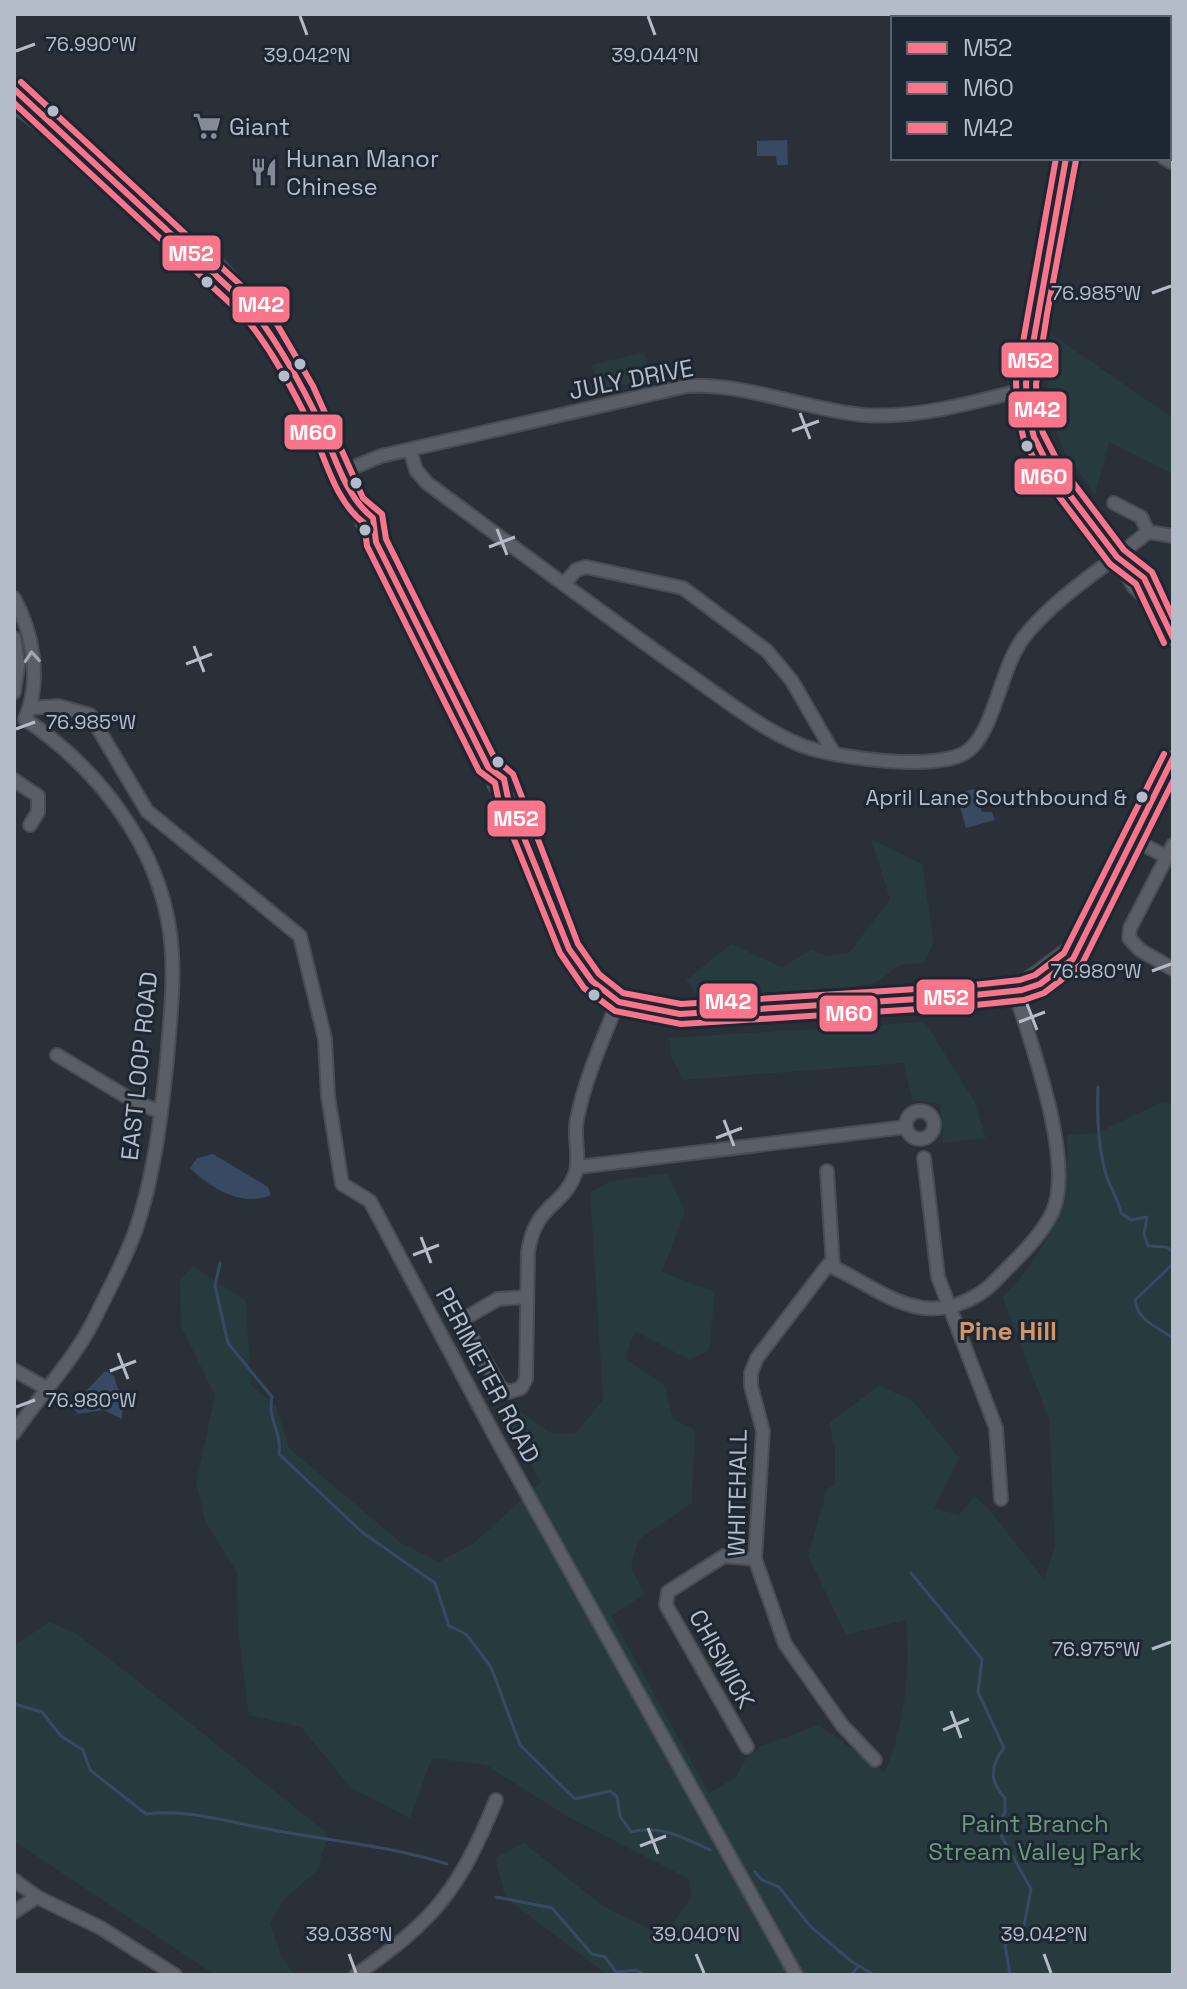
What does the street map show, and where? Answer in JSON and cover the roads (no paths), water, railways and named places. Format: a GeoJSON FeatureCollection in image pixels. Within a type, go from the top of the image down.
{"type":"FeatureCollection","features":[{"type":"Feature","properties":{"kind":"street"},"geometry":{"type":"LineString","coordinates":[[14,89],[78,152],[176,238],[235,295],[248,302],[277,342],[355,504],[373,518],[376,542],[488,767],[497,770],[506,780],[508,798],[569,949],[592,981],[618,1001],[680,1014],[965,996],[1040,984],[1073,959],[1079,941],[1134,840],[1173,758]]}},
{"type":"Feature","properties":{"kind":"street"},"geometry":{"type":"LineString","coordinates":[[14,105],[78,152]]}},
{"type":"Feature","properties":{"kind":"street"},"geometry":{"type":"LineString","coordinates":[[1066,160],[1026,389],[1034,437],[1050,469],[1117,557],[1144,578],[1154,605],[1173,638]]}},
{"type":"Feature","properties":{"kind":"street","name":"JULY DRIVE"},"geometry":{"type":"LineString","coordinates":[[342,472],[381,456],[687,386],[718,385],[864,415],[901,414],[1026,389]]}},
{"type":"Feature","properties":{"kind":"street"},"geometry":{"type":"LineString","coordinates":[[410,450],[416,470],[427,483],[740,710],[803,746],[833,752],[926,762],[967,753],[982,738],[1000,680],[1023,638],[1051,610],[1148,532],[1173,536]]}},
{"type":"Feature","properties":{"kind":"street"},"geometry":{"type":"LineString","coordinates":[[1114,503],[1141,517],[1148,532]]}},
{"type":"Feature","properties":{"kind":"street"},"geometry":{"type":"LineString","coordinates":[[564,584],[576,570],[586,567],[683,588],[773,657],[792,681],[833,752]]}},
{"type":"Feature","properties":{"kind":"street"},"geometry":{"type":"LineString","coordinates":[[14,598],[29,633],[33,656],[27,713]]}},
{"type":"Feature","properties":{"kind":"street"},"geometry":{"type":"LineString","coordinates":[[14,638],[18,665],[14,692]]}},
{"type":"Feature","properties":{"kind":"street","name":"PERIMETER ROAD"},"geometry":{"type":"LineString","coordinates":[[27,713],[58,706],[90,715],[147,811],[300,936],[325,1039],[328,1096],[342,1184],[370,1201],[497,1440],[796,1975]]}},
{"type":"Feature","properties":{"kind":"street","name":"EAST LOOP ROAD"},"geometry":{"type":"LineString","coordinates":[[14,1433],[65,1367],[93,1323],[135,1231],[157,1144],[173,978],[170,931],[157,879],[124,817],[94,779],[27,713]]}},
{"type":"Feature","properties":{"kind":"street"},"geometry":{"type":"LineString","coordinates":[[1159,787],[1173,774]]}},
{"type":"Feature","properties":{"kind":"street"},"geometry":{"type":"LineString","coordinates":[[14,780],[38,796],[38,812],[30,825]]}},
{"type":"Feature","properties":{"kind":"street"},"geometry":{"type":"LineString","coordinates":[[1134,840],[1170,851],[1130,928],[1129,938],[1140,950],[1173,969]]}},
{"type":"Feature","properties":{"kind":"street"},"geometry":{"type":"LineString","coordinates":[[827,1171],[830,1266],[910,1305],[949,1308],[986,1291],[1043,1228],[1054,1209],[1059,1177],[1052,1115],[1014,989]]}},
{"type":"Feature","properties":{"kind":"street"},"geometry":{"type":"LineString","coordinates":[[526,1297],[498,1299],[462,1320],[500,1387],[508,1392],[521,1388],[526,1379],[526,1297],[532,1231],[546,1207],[570,1186],[578,1167],[574,1138],[577,1117],[618,1001]]}},
{"type":"Feature","properties":{"kind":"street"},"geometry":{"type":"LineString","coordinates":[[57,1055],[135,1102],[161,1112]]}},
{"type":"Feature","properties":{"kind":"street"},"geometry":{"type":"LineString","coordinates":[[578,1167],[906,1127]]}},
{"type":"Feature","properties":{"kind":"street"},"geometry":{"type":"LineString","coordinates":[[924,1158],[938,1277],[949,1308],[960,1327],[996,1428],[1001,1499]]}},
{"type":"Feature","properties":{"kind":"street","name":"WHITEHALL"},"geometry":{"type":"LineString","coordinates":[[830,1266],[757,1358],[751,1373],[763,1431],[755,1559],[785,1644],[842,1725],[875,1760]]}},
{"type":"Feature","properties":{"kind":"street"},"geometry":{"type":"LineString","coordinates":[[14,1370],[46,1388]]}},
{"type":"Feature","properties":{"kind":"street","name":"CHISWICK"},"geometry":{"type":"LineString","coordinates":[[747,1747],[666,1605],[668,1592],[724,1556],[755,1559]]}},
{"type":"Feature","properties":{"kind":"street"},"geometry":{"type":"LineString","coordinates":[[356,1975],[407,1939],[444,1902],[474,1853],[496,1800]]}},
{"type":"Feature","properties":{"kind":"street"},"geometry":{"type":"LineString","coordinates":[[14,1880],[37,1897],[101,1928],[175,1975]]}},
{"type":"Feature","properties":{"kind":"street"},"geometry":{"type":"LineString","coordinates":[[14,1912],[37,1897]]}},
{"type":"Feature","properties":{"kind":"water"},"geometry":{"type":"Polygon","coordinates":[[[787,140],[788,165],[777,165],[776,156],[757,156],[757,141],[787,140]]]}},
{"type":"Feature","properties":{"kind":"water"},"geometry":{"type":"Polygon","coordinates":[[[975,789],[982,812],[992,812],[995,820],[966,828],[959,803],[948,805],[947,795],[975,789]]]}},
{"type":"Feature","properties":{"kind":"water"},"geometry":{"type":"Polygon","coordinates":[[[213,1154],[268,1187],[271,1195],[249,1199],[227,1194],[190,1168],[197,1158],[213,1154]]]}},
{"type":"Feature","properties":{"kind":"water"},"geometry":{"type":"Polygon","coordinates":[[[105,1371],[114,1376],[118,1389],[124,1392],[122,1419],[104,1410],[78,1414],[72,1406],[105,1371]]]}},
{"type":"Feature","properties":{"kind":"waterway"},"geometry":{"type":"LineString","coordinates":[[1098,1087],[1098,1129],[1103,1161],[1121,1213],[1131,1220],[1147,1217],[1144,1234],[1148,1246],[1166,1247],[1173,1252]]}},
{"type":"Feature","properties":{"kind":"waterway"},"geometry":{"type":"LineString","coordinates":[[220,1263],[215,1286],[228,1343],[272,1397],[271,1412],[279,1454],[363,1533],[435,1583],[449,1626],[466,1634],[491,1667],[520,1745],[575,1799],[610,1791],[617,1797],[620,1816],[631,1832],[662,1831],[710,1850]]}},
{"type":"Feature","properties":{"kind":"waterway"},"geometry":{"type":"LineString","coordinates":[[1173,1264],[1135,1300],[1144,1319],[1173,1338]]}},
{"type":"Feature","properties":{"kind":"waterway"},"geometry":{"type":"LineString","coordinates":[[911,1573],[982,1659],[978,1692],[1004,1748],[993,1773],[996,1786],[1005,1798],[1005,1812],[997,1828],[1031,1889],[1024,1926],[1005,1945],[1010,1975]]}},
{"type":"Feature","properties":{"kind":"waterway"},"geometry":{"type":"LineString","coordinates":[[14,1704],[42,1712],[61,1736],[83,1750],[90,1770],[146,1814],[178,1813],[210,1817],[382,1848],[447,1864]]}},
{"type":"Feature","properties":{"kind":"waterway"},"geometry":{"type":"LineString","coordinates":[[755,1872],[762,1880],[779,1887],[810,1926],[851,1961],[874,1975]]}},
{"type":"Feature","properties":{"kind":"waterway"},"geometry":{"type":"LineString","coordinates":[[496,1897],[552,1908],[592,1954],[605,1957],[616,1972],[636,1970],[645,1975]]}},
{"type":"Feature","properties":{"kind":"waterway"},"geometry":{"type":"LineString","coordinates":[[851,1975],[859,1966]]}},
{"type":"Feature","properties":{"kind":"place","name":"Giant"},"geometry":{"type":"Point","coordinates":[207,126]}},
{"type":"Feature","properties":{"kind":"place","name":"Hunan Manor Chinese"},"geometry":{"type":"Point","coordinates":[264,172]}},
{"type":"Feature","properties":{"kind":"place","name":"April Lane Southbound &"},"geometry":{"type":"Point","coordinates":[1142,797]}},
{"type":"Feature","properties":{"kind":"district","name":"Pine Hill"},"geometry":{"type":"Point","coordinates":[1008,1331]}},
{"type":"Feature","properties":{"kind":"park label","name":"Paint Branch Stream Valley Park"},"geometry":{"type":"Point","coordinates":[1035,1837]}}]}
